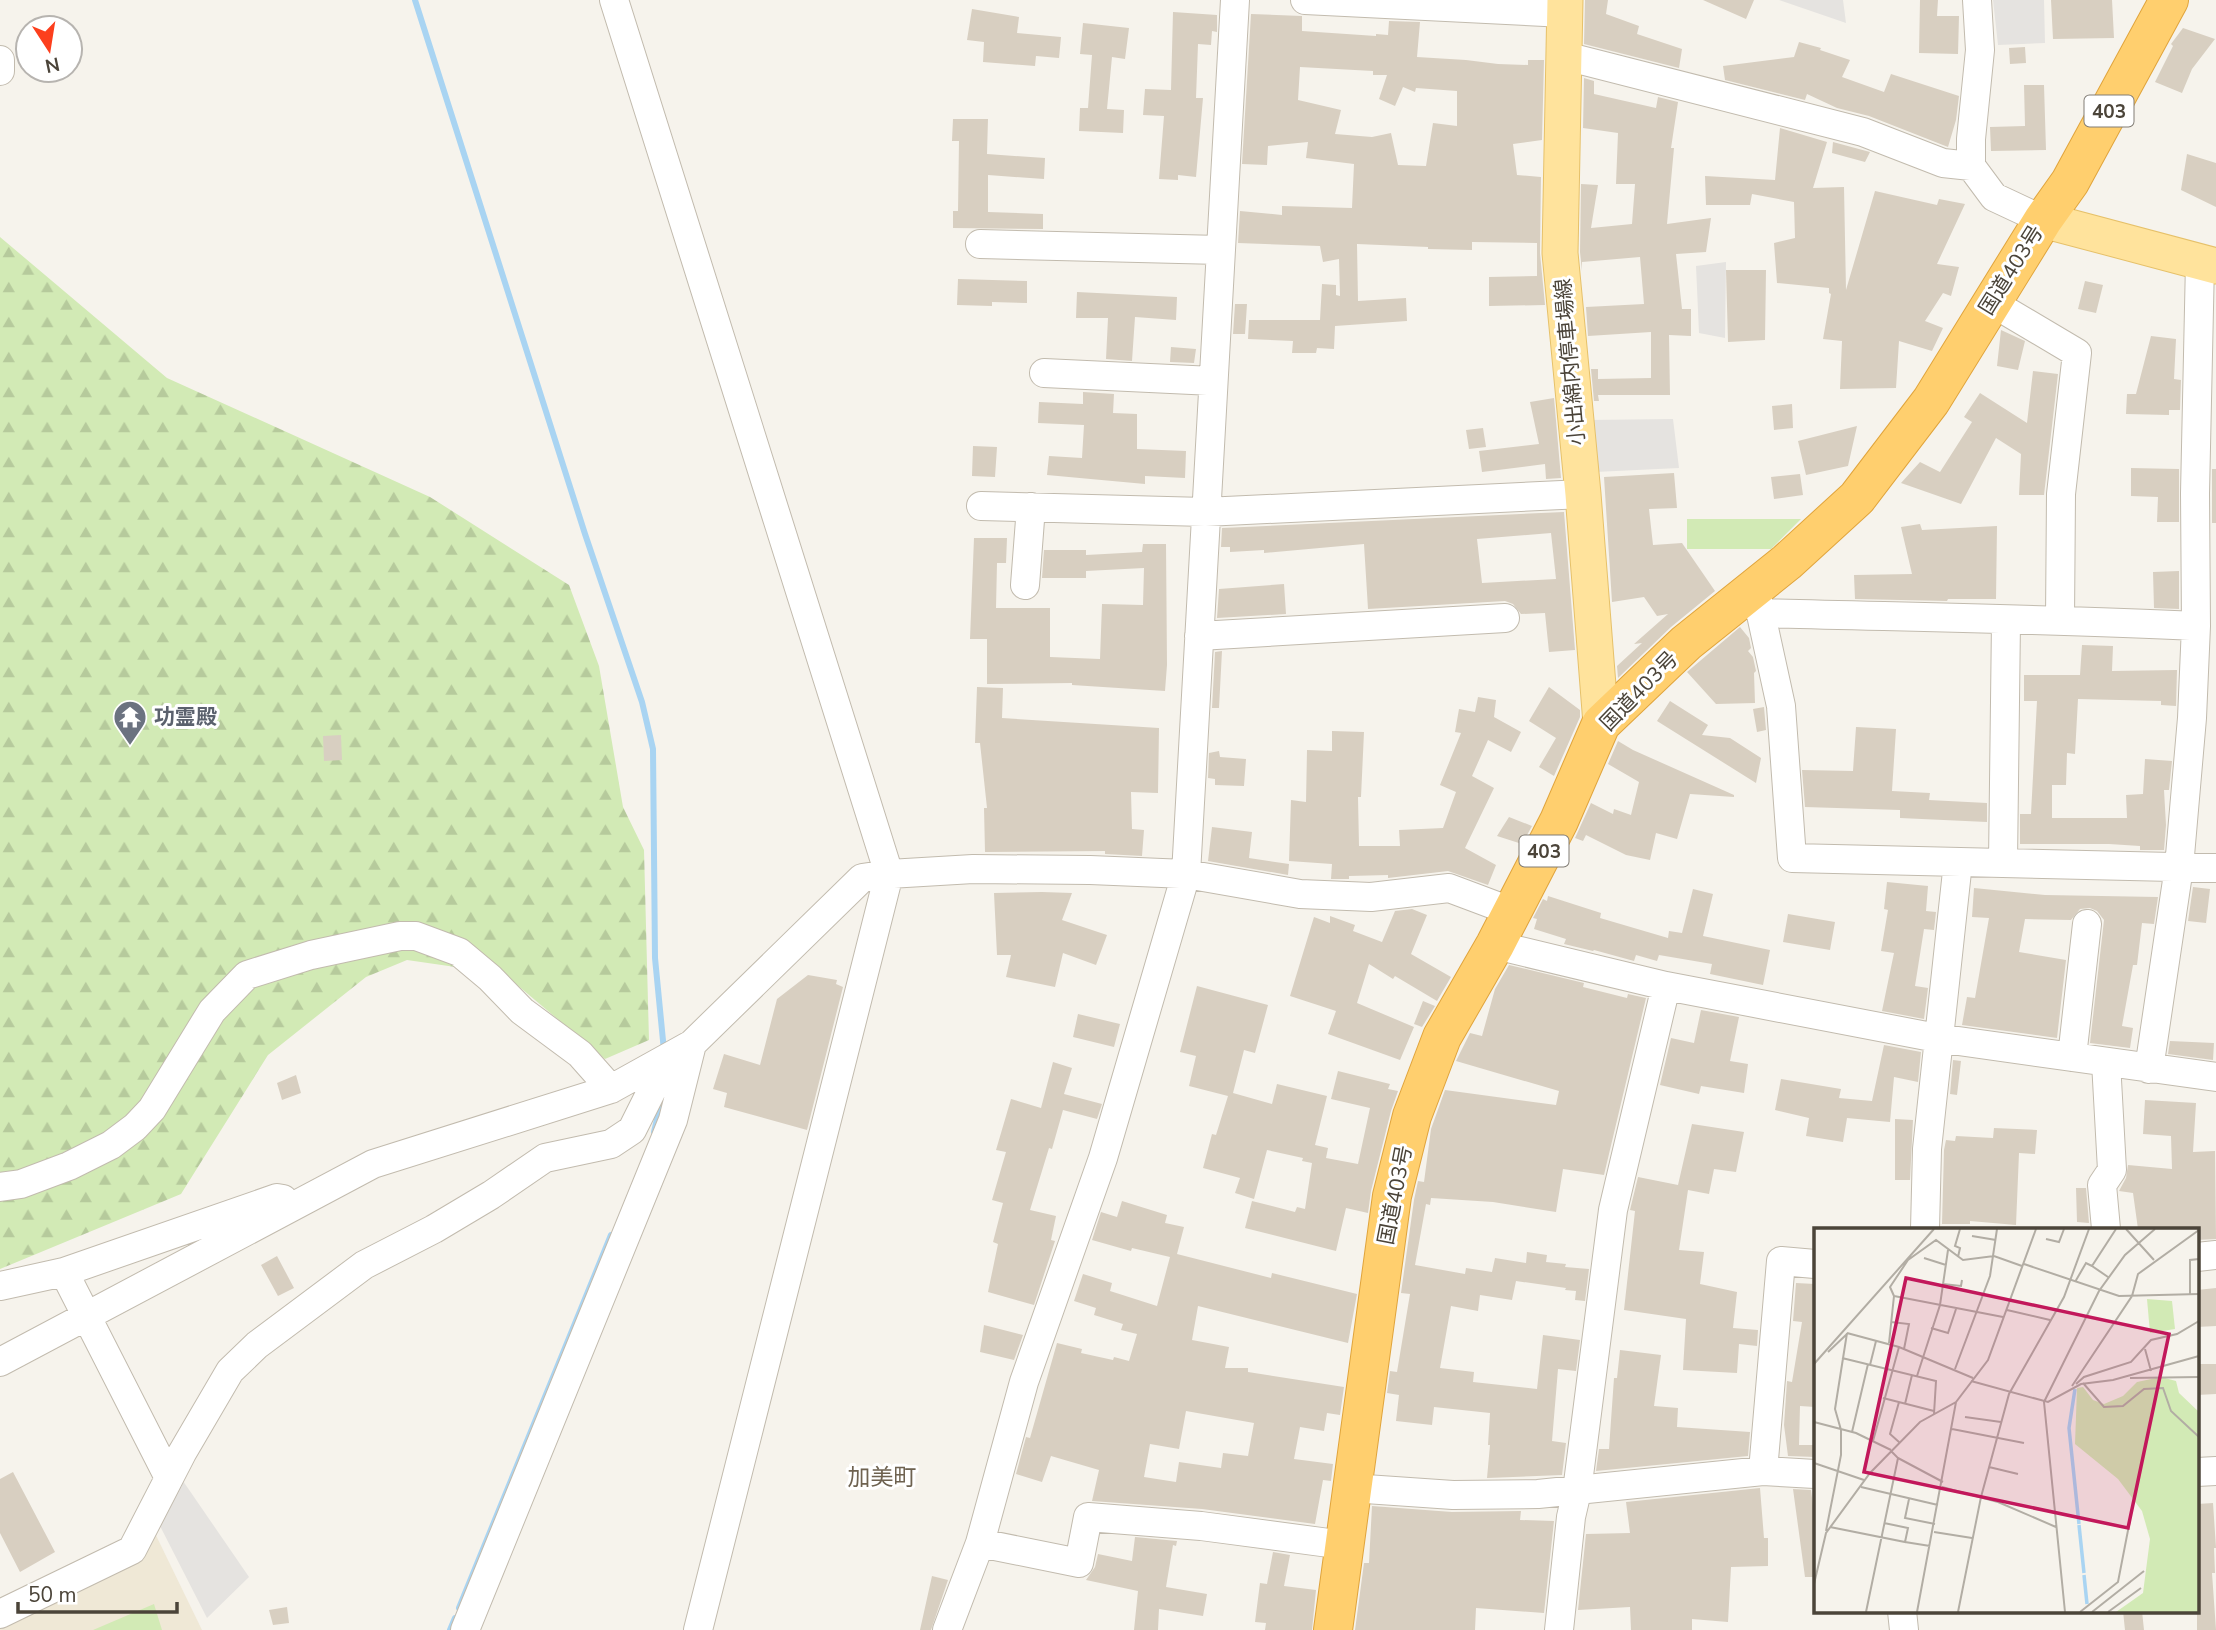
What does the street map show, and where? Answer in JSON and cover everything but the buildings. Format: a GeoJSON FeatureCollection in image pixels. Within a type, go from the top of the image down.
{"type":"FeatureCollection","features":[{"type":"Feature","properties":{"kind":"highway","name":"国道403号"},"geometry":{"type":"LineString","coordinates":[[1332,1630],[1392,1196],[1412,1116],[1442,1037],[1513,912],[1559,821],[1601,724],[1686,643],[1758,600],[1787,562],[1857,498],[1931,401],[2043,220],[2070,182],[2169,0]]}},
{"type":"Feature","properties":{"kind":"main road","name":"小出綿内停車場線"},"geometry":{"type":"LineString","coordinates":[[1565,6],[1560,253],[1601,724]]}},
{"type":"Feature","properties":{"kind":"main road"},"geometry":{"type":"LineString","coordinates":[[2043,220],[2208,264]]}},
{"type":"Feature","properties":{"kind":"street"},"geometry":{"type":"LineString","coordinates":[[614,0],[889,874],[698,1630]]}},
{"type":"Feature","properties":{"kind":"street"},"geometry":{"type":"LineString","coordinates":[[947,1630],[980,1543],[1024,1382],[1102,1158],[1186,874],[1235,0]]}},
{"type":"Feature","properties":{"kind":"street"},"geometry":{"type":"LineString","coordinates":[[1305,0],[1565,6]]}},
{"type":"Feature","properties":{"kind":"street"},"geometry":{"type":"LineString","coordinates":[[1977,0],[1980,50],[1970,166],[1994,197],[2043,220]]}},
{"type":"Feature","properties":{"kind":"street"},"geometry":{"type":"LineString","coordinates":[[1565,56],[1863,132],[1944,163],[1970,166]]}},
{"type":"Feature","properties":{"kind":"street"},"geometry":{"type":"LineString","coordinates":[[0,60],[0,71]]}},
{"type":"Feature","properties":{"kind":"street"},"geometry":{"type":"LineString","coordinates":[[980,244],[1220,250]]}},
{"type":"Feature","properties":{"kind":"street"},"geometry":{"type":"LineString","coordinates":[[2149,1069],[2179,867],[2192,718],[2196,626],[2194,493],[2208,264]]}},
{"type":"Feature","properties":{"kind":"street"},"geometry":{"type":"LineString","coordinates":[[1991,302],[2077,353],[2061,494],[2060,619]]}},
{"type":"Feature","properties":{"kind":"street"},"geometry":{"type":"LineString","coordinates":[[1044,373],[1213,381]]}},
{"type":"Feature","properties":{"kind":"street"},"geometry":{"type":"LineString","coordinates":[[982,506],[1205,512],[1583,494]]}},
{"type":"Feature","properties":{"kind":"street"},"geometry":{"type":"LineString","coordinates":[[1025,585],[1031,507]]}},
{"type":"Feature","properties":{"kind":"street"},"geometry":{"type":"LineString","coordinates":[[2196,626],[2060,619],[2006,621],[1758,600],[1781,706],[1792,858],[2216,868]]}},
{"type":"Feature","properties":{"kind":"street"},"geometry":{"type":"LineString","coordinates":[[1199,636],[1505,618]]}},
{"type":"Feature","properties":{"kind":"street"},"geometry":{"type":"LineString","coordinates":[[2003,863],[2006,621]]}},
{"type":"Feature","properties":{"kind":"street"},"geometry":{"type":"LineString","coordinates":[[1925,1228],[1927,1149],[1937,1038],[1958,862]]}},
{"type":"Feature","properties":{"kind":"street"},"geometry":{"type":"LineString","coordinates":[[0,1362],[373,1164],[611,1089],[660,1062],[692,1044],[862,878],[889,874],[1012,869],[1186,874],[1312,895],[1371,897],[1449,888],[1513,912]]}},
{"type":"Feature","properties":{"kind":"street"},"geometry":{"type":"LineString","coordinates":[[2071,1057],[2087,924]]}},
{"type":"Feature","properties":{"kind":"street"},"geometry":{"type":"LineString","coordinates":[[0,1187],[21,1184],[69,1166],[111,1145],[135,1127],[152,1109],[212,1011],[247,975],[311,955],[400,936],[416,936],[459,952],[490,978],[522,1011],[580,1054],[611,1089]]}},
{"type":"Feature","properties":{"kind":"street"},"geometry":{"type":"LineString","coordinates":[[1495,945],[1667,986],[1937,1038],[2216,1077]]}},
{"type":"Feature","properties":{"kind":"street"},"geometry":{"type":"LineString","coordinates":[[1559,1630],[1571,1517],[1577,1491],[1613,1210],[1667,986]]}},
{"type":"Feature","properties":{"kind":"street"},"geometry":{"type":"LineString","coordinates":[[465,1630],[673,1120],[692,1044]]}},
{"type":"Feature","properties":{"kind":"street"},"geometry":{"type":"LineString","coordinates":[[0,1614],[132,1550],[169,1478],[230,1371],[257,1345],[364,1265],[434,1230],[545,1158],[611,1144],[632,1130],[659,1076],[660,1062]]}},
{"type":"Feature","properties":{"kind":"street"},"geometry":{"type":"LineString","coordinates":[[2106,1062],[2112,1170],[2102,1185],[2106,1228]]}},
{"type":"Feature","properties":{"kind":"street"},"geometry":{"type":"LineString","coordinates":[[0,1286],[64,1272],[277,1198],[300,1202]]}},
{"type":"Feature","properties":{"kind":"street"},"geometry":{"type":"LineString","coordinates":[[2198,1257],[2216,1255]]}},
{"type":"Feature","properties":{"kind":"street"},"geometry":{"type":"LineString","coordinates":[[1763,1471],[1781,1261],[1814,1264]]}},
{"type":"Feature","properties":{"kind":"street"},"geometry":{"type":"LineString","coordinates":[[64,1272],[169,1478]]}},
{"type":"Feature","properties":{"kind":"street"},"geometry":{"type":"LineString","coordinates":[[1351,1489],[1453,1495],[1538,1494],[1763,1471],[1814,1474]]}},
{"type":"Feature","properties":{"kind":"street"},"geometry":{"type":"LineString","coordinates":[[2198,1472],[2216,1471]]}},
{"type":"Feature","properties":{"kind":"street"},"geometry":{"type":"LineString","coordinates":[[980,1543],[1079,1563],[1088,1517],[1201,1526],[1343,1545]]}},
{"type":"Feature","properties":{"kind":"street"},"geometry":{"type":"LineString","coordinates":[[1902,1612],[1904,1630]]}},
{"type":"Feature","properties":{"kind":"shaded area"},"geometry":{"type":"Polygon","coordinates":[[[1779,0],[1843,0],[1846,23],[1779,0]]]}},
{"type":"Feature","properties":{"kind":"shaded area"},"geometry":{"type":"Polygon","coordinates":[[[1993,0],[2044,0],[2045,43],[1998,45],[1993,0]]]}},
{"type":"Feature","properties":{"kind":"shaded area"},"geometry":{"type":"Polygon","coordinates":[[[1726,262],[1725,338],[1699,333],[1696,266],[1726,262]]]}},
{"type":"Feature","properties":{"kind":"shaded area"},"geometry":{"type":"Polygon","coordinates":[[[1673,419],[1679,468],[1595,472],[1587,420],[1673,419]]]}},
{"type":"Feature","properties":{"kind":"shaded area"},"geometry":{"type":"Polygon","coordinates":[[[183,1481],[249,1577],[207,1618],[160,1526],[183,1481]]]}},
{"type":"Feature","properties":{"kind":"shaded area"},"geometry":{"type":"Polygon","coordinates":[[[150,1523],[202,1630],[0,1630],[0,1625],[150,1523]]]}},
{"type":"Feature","properties":{"kind":"green space"},"geometry":{"type":"Polygon","coordinates":[[[0,237],[167,378],[430,497],[569,585],[599,666],[623,807],[644,850],[649,1040],[605,1059],[504,974],[407,960],[366,977],[268,1055],[181,1194],[0,1269],[0,237]]]}},
{"type":"Feature","properties":{"kind":"green space"},"geometry":{"type":"Polygon","coordinates":[[[1687,519],[1801,519],[1771,549],[1687,549],[1687,519]]]}},
{"type":"Feature","properties":{"kind":"green space"},"geometry":{"type":"Polygon","coordinates":[[[154,1604],[162,1630],[93,1630],[154,1604]]]}},
{"type":"Feature","properties":{"kind":"waterway"},"geometry":{"type":"LineString","coordinates":[[415,0],[585,534],[642,702],[653,749],[655,958],[664,1051]]}},
{"type":"Feature","properties":{"kind":"waterway"},"geometry":{"type":"LineString","coordinates":[[654,1132],[662,1098]]}},
{"type":"Feature","properties":{"kind":"waterway"},"geometry":{"type":"LineString","coordinates":[[459,1608],[611,1235]]}},
{"type":"Feature","properties":{"kind":"waterway"},"geometry":{"type":"LineString","coordinates":[[450,1630],[455,1618]]}},
{"type":"Feature","properties":{"kind":"place","name":"功霊殿"},"geometry":{"type":"Point","coordinates":[130,747]}},
{"type":"Feature","properties":{"kind":"district","name":"加美町"},"geometry":{"type":"Point","coordinates":[882,1477]}}]}
